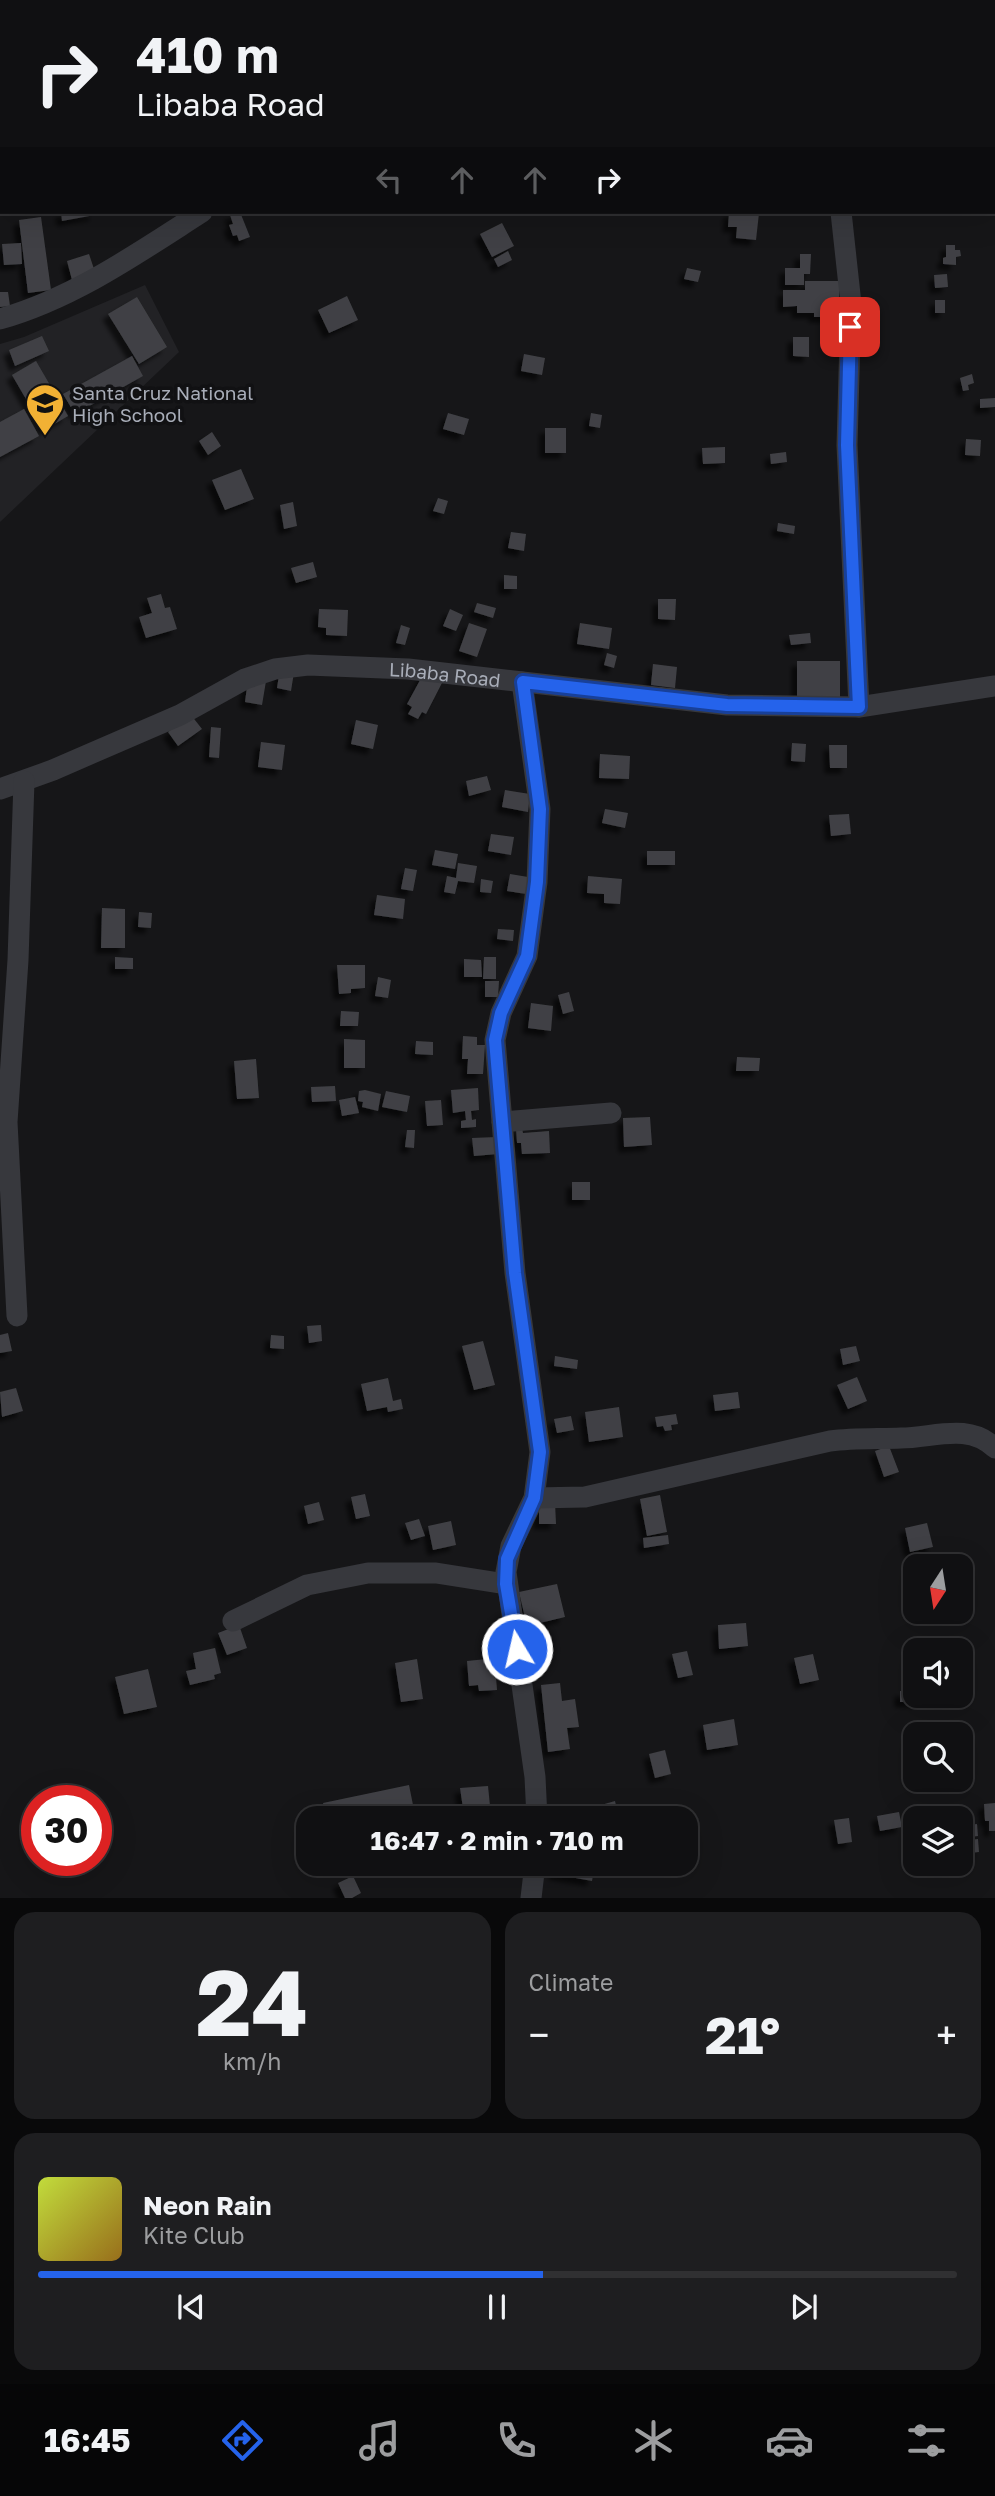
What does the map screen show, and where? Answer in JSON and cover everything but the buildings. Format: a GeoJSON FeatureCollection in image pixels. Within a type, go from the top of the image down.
{"type":"FeatureCollection","features":[{"type":"Feature","properties":{"kind":"street"},"geometry":{"type":"LineString","coordinates":[[0,319],[26,312],[101,276],[199,214]]}},
{"type":"Feature","properties":{"kind":"street"},"geometry":{"type":"LineString","coordinates":[[841,214],[851,304],[847,445],[859,707]]}},
{"type":"Feature","properties":{"kind":"street","name":"Libaba Road"},"geometry":{"type":"LineString","coordinates":[[0,789],[53,770],[180,715],[245,679],[275,669],[308,665],[408,669],[727,705],[859,707],[995,686]]}},
{"type":"Feature","properties":{"kind":"street"},"geometry":{"type":"LineString","coordinates":[[523,682],[540,809],[537,882],[527,956],[501,1013],[495,1040],[515,1273],[540,1452],[534,1498],[507,1559],[506,1584],[536,1806]]}},
{"type":"Feature","properties":{"kind":"street"},"geometry":{"type":"LineString","coordinates":[[17,1316],[7,1122],[19,960],[24,781]]}},
{"type":"Feature","properties":{"kind":"street"},"geometry":{"type":"LineString","coordinates":[[502,1122],[611,1113]]}},
{"type":"Feature","properties":{"kind":"street"},"geometry":{"type":"LineString","coordinates":[[534,1498],[585,1497],[830,1441],[856,1438],[901,1438],[959,1433],[979,1437],[995,1448]]}},
{"type":"Feature","properties":{"kind":"street"},"geometry":{"type":"LineString","coordinates":[[233,1621],[307,1585],[368,1573],[436,1573],[506,1584]]}},
{"type":"Feature","properties":{"kind":"street"},"geometry":{"type":"LineString","coordinates":[[531,1898],[534,1876]]}},
{"type":"Feature","properties":{"kind":"shaded area","name":"Santa Cruz National High School"},"geometry":{"type":"Polygon","coordinates":[[[145,285],[179,352],[0,522],[0,344],[24,337],[145,285]]]}},
{"type":"Feature","properties":{"kind":"place","name":"Santa Cruz National High School"},"geometry":{"type":"Point","coordinates":[45,437]}},
{"type":"Feature","properties":{"kind":"route"},"geometry":{"type":"LineString","coordinates":[[517,1649],[506,1584],[507,1559],[534,1498],[540,1452],[515,1273],[495,1040],[501,1013],[527,956],[537,882],[540,809],[523,682],[727,705],[859,707],[847,445],[850,327]]}}]}
